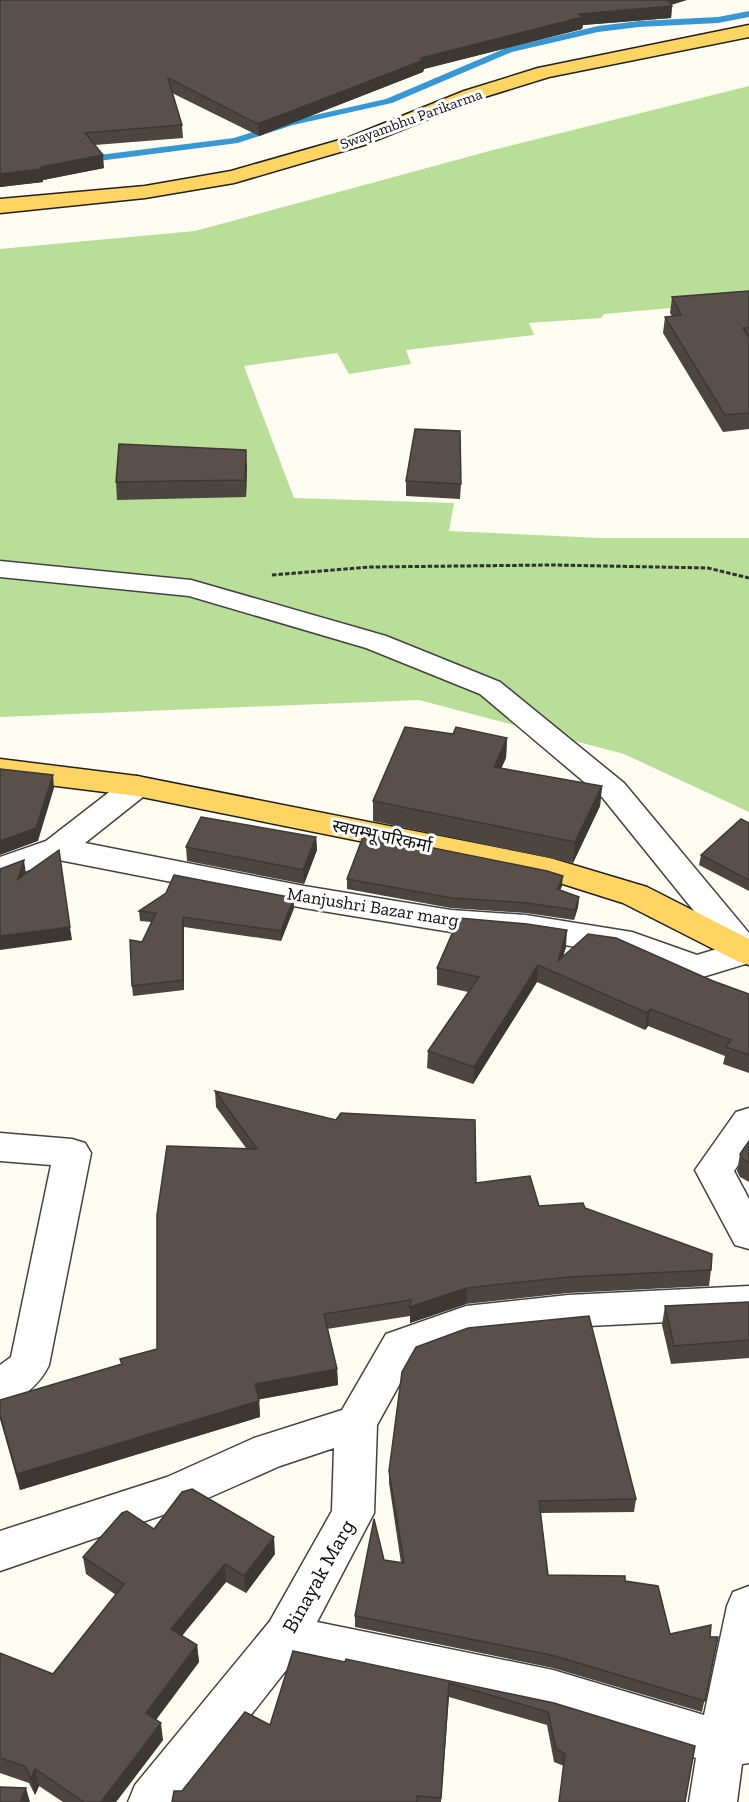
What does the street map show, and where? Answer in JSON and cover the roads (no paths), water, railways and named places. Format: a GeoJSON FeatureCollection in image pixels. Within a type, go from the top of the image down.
{"type":"FeatureCollection","features":[{"type":"Feature","properties":{"kind":"main road","name":"Swayambhu Parikarma"},"geometry":{"type":"LineString","coordinates":[[0,206],[145,192],[234,177],[357,141],[471,95],[545,72],[749,31]]}},
{"type":"Feature","properties":{"kind":"main road","name":"स्वयम्भू परिकर्मा"},"geometry":{"type":"LineString","coordinates":[[0,769],[137,786],[550,869],[635,895],[747,952]]}},
{"type":"Feature","properties":{"kind":"street"},"geometry":{"type":"LineString","coordinates":[[0,569],[191,588],[376,642],[490,688],[614,790],[747,952]]}},
{"type":"Feature","properties":{"kind":"street"},"geometry":{"type":"LineString","coordinates":[[57,849],[137,786]]}},
{"type":"Feature","properties":{"kind":"street","name":"Manjushri Bazar marg"},"geometry":{"type":"LineString","coordinates":[[0,869],[57,849],[186,872],[304,897],[451,921],[526,927],[632,944],[696,967],[747,952]]}},
{"type":"Feature","properties":{"kind":"street"},"geometry":{"type":"LineString","coordinates":[[749,1122],[714,1170],[749,1234]]}},
{"type":"Feature","properties":{"kind":"street"},"geometry":{"type":"LineString","coordinates":[[0,1148],[72,1153],[29,1365],[0,1390]]}},
{"type":"Feature","properties":{"kind":"street","name":"Binayak Marg"},"geometry":{"type":"LineString","coordinates":[[152,1802],[286,1636],[352,1513],[356,1423],[400,1346],[466,1322],[568,1311],[749,1302]]}},
{"type":"Feature","properties":{"kind":"street"},"geometry":{"type":"LineString","coordinates":[[0,1551],[177,1492],[268,1451],[356,1423]]}},
{"type":"Feature","properties":{"kind":"street"},"geometry":{"type":"LineString","coordinates":[[713,1802],[735,1742],[749,1606]]}},
{"type":"Feature","properties":{"kind":"street"},"geometry":{"type":"LineString","coordinates":[[286,1636],[553,1692],[735,1742]]}},
{"type":"Feature","properties":{"kind":"waterway"},"geometry":{"type":"LineString","coordinates":[[83,160],[235,141],[291,123],[389,101],[509,50],[598,29],[639,24],[718,20],[749,14]]}}]}
